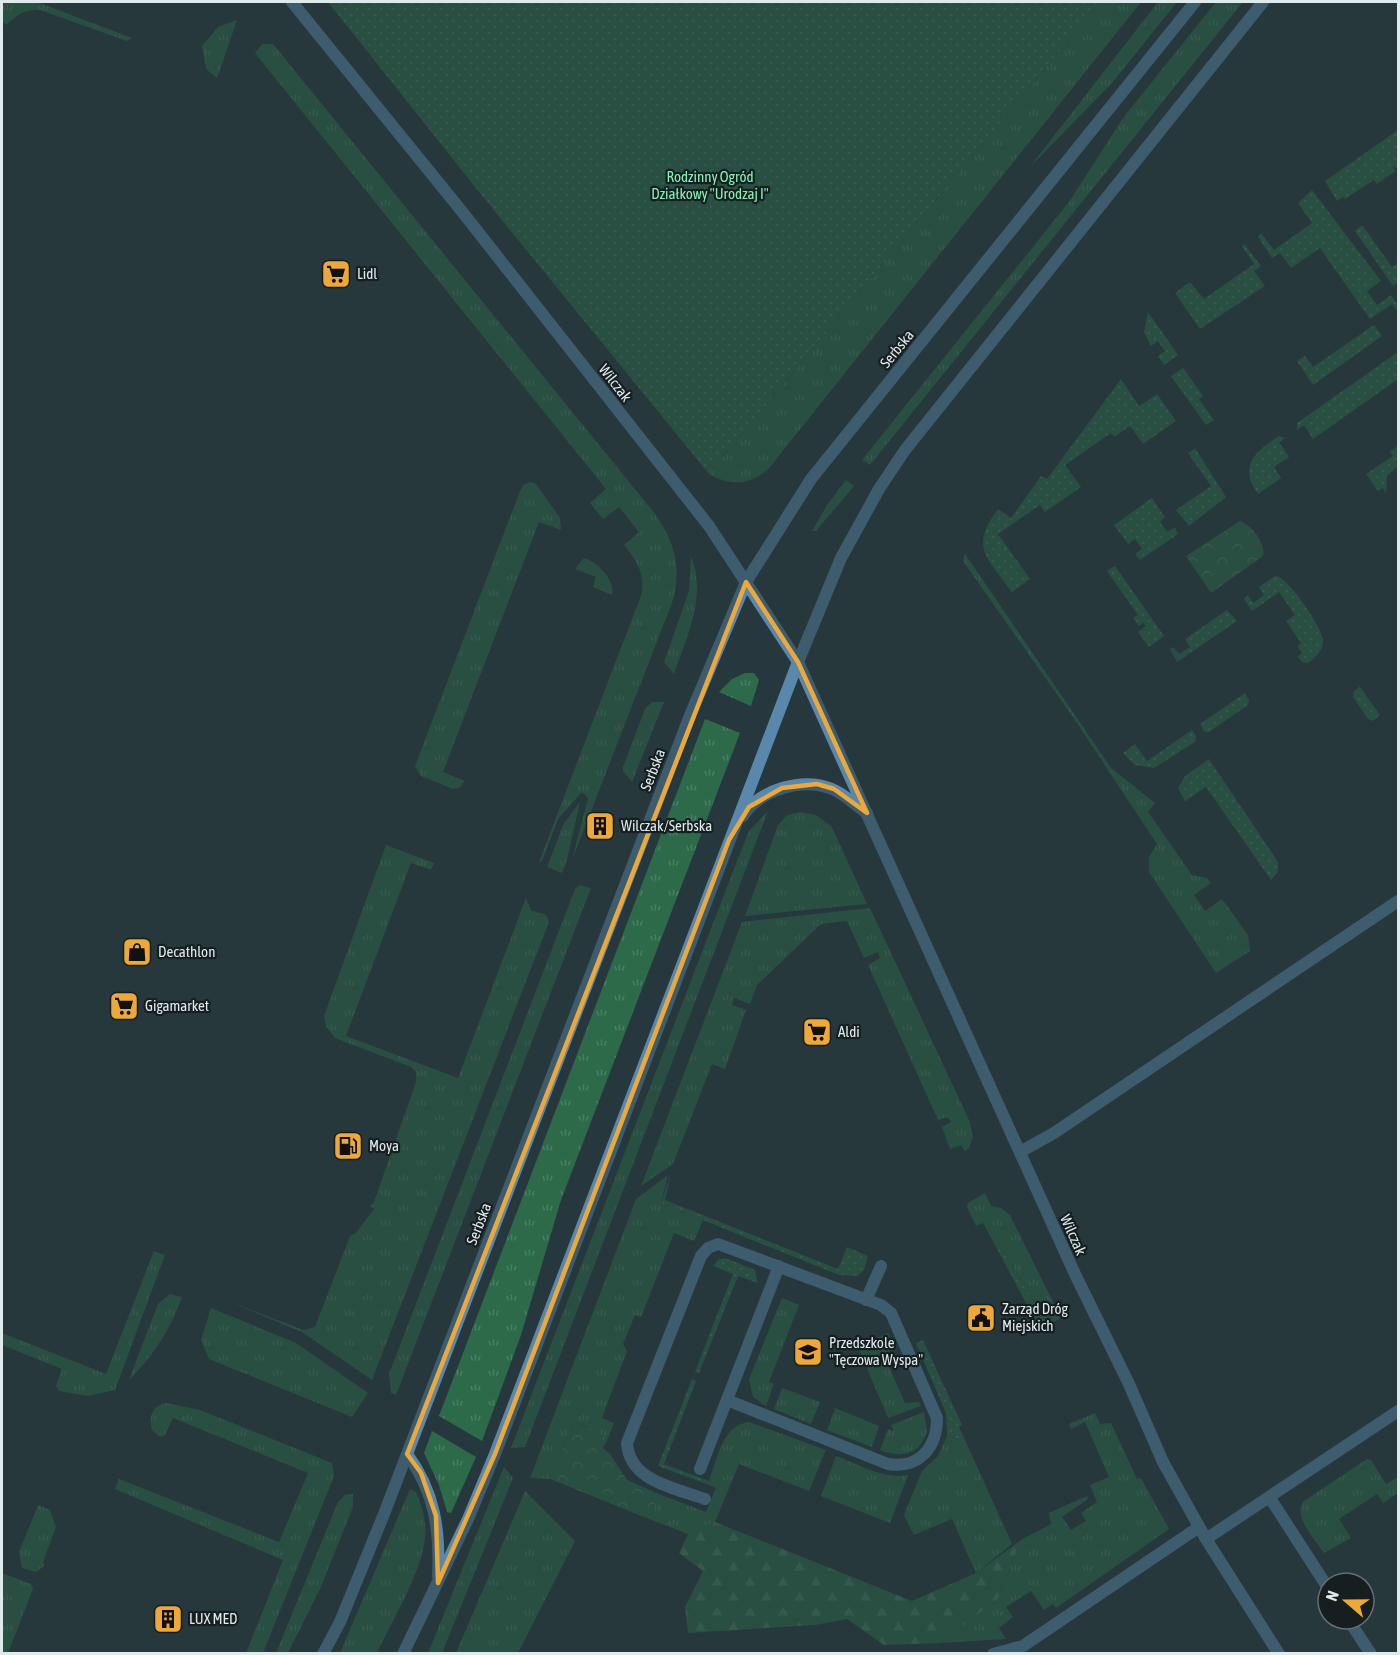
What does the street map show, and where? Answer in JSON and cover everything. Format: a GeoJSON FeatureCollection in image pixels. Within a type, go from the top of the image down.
{"type":"FeatureCollection","features":[{"type":"Feature","properties":{"kind":"street","name":"Wilczak"},"geometry":{"type":"LineString","coordinates":[[292,2],[460,209],[696,509],[798,662],[1163,1462],[1206,1539],[1279,1653]]}},
{"type":"Feature","properties":{"kind":"street","name":"Serbska"},"geometry":{"type":"LineString","coordinates":[[323,1653],[340,1622],[407,1454],[674,757],[746,582],[811,479],[1195,2]]}},
{"type":"Feature","properties":{"kind":"street"},"geometry":{"type":"LineString","coordinates":[[404,1653],[438,1583],[495,1454],[729,840],[841,558],[879,489],[905,450],[1263,2]]}},
{"type":"Feature","properties":{"kind":"street","name":"Wilczak"},"geometry":{"type":"LineString","coordinates":[[729,840],[749,807],[765,794],[782,788],[817,784],[834,789],[867,813]]}},
{"type":"Feature","properties":{"kind":"street"},"geometry":{"type":"LineString","coordinates":[[1020,1152],[1054,1133],[1398,902]]}},
{"type":"Feature","properties":{"kind":"street"},"geometry":{"type":"LineString","coordinates":[[705,1499],[638,1471],[628,1454],[627,1443],[701,1256],[708,1248],[718,1244],[866,1299],[881,1305],[891,1313],[937,1418],[937,1433],[930,1449],[920,1460],[899,1466],[888,1464],[727,1400]]}},
{"type":"Feature","properties":{"kind":"street"},"geometry":{"type":"LineString","coordinates":[[700,1469],[779,1266]]}},
{"type":"Feature","properties":{"kind":"street"},"geometry":{"type":"LineString","coordinates":[[866,1299],[881,1266]]}},
{"type":"Feature","properties":{"kind":"street"},"geometry":{"type":"LineString","coordinates":[[1206,1539],[1398,1411]]}},
{"type":"Feature","properties":{"kind":"street"},"geometry":{"type":"LineString","coordinates":[[407,1454],[421,1473],[436,1516],[440,1541],[438,1583]]}},
{"type":"Feature","properties":{"kind":"street"},"geometry":{"type":"LineString","coordinates":[[1270,1498],[1317,1571]]}},
{"type":"Feature","properties":{"kind":"street"},"geometry":{"type":"LineString","coordinates":[[993,1653],[1023,1646],[1199,1527]]}},
{"type":"Feature","properties":{"kind":"street"},"geometry":{"type":"LineString","coordinates":[[1356,1631],[1371,1653]]}},
{"type":"Feature","properties":{"kind":"highlighted area"},"geometry":{"type":"Polygon","coordinates":[[[746,582],[798,662],[867,813],[834,789],[817,784],[782,788],[749,807],[729,840],[495,1454],[438,1583],[436,1516],[421,1473],[407,1454],[746,582]]]}},
{"type":"Feature","properties":{"kind":"green space"},"geometry":{"type":"Polygon","coordinates":[[[2,2],[37,2],[132,38],[127,41],[40,10],[21,13],[6,25],[2,20],[2,2]]]}},
{"type":"Feature","properties":{"kind":"green space","name":"Rodzinny Ogród Działkowy \"Urodzaj I\""},"geometry":{"type":"Polygon","coordinates":[[[328,2],[1100,2],[709,474],[479,192],[328,2]]]}},
{"type":"Feature","properties":{"kind":"green space"},"geometry":{"type":"Polygon","coordinates":[[[1100,2],[1141,2],[770,467],[756,478],[741,482],[725,481],[709,474],[1100,2]]]}},
{"type":"Feature","properties":{"kind":"green space"},"geometry":{"type":"Polygon","coordinates":[[[1158,2],[1177,2],[1113,82],[1029,168],[1158,2]]]}},
{"type":"Feature","properties":{"kind":"green space"},"geometry":{"type":"Polygon","coordinates":[[[1216,2],[1243,2],[870,465],[862,460],[1069,202],[1123,118],[1216,2]]]}},
{"type":"Feature","properties":{"kind":"green space"},"geometry":{"type":"Polygon","coordinates":[[[237,20],[217,78],[206,69],[202,46],[218,27],[237,20]]]}},
{"type":"Feature","properties":{"kind":"green space"},"geometry":{"type":"Polygon","coordinates":[[[262,44],[273,44],[652,510],[671,543],[677,577],[672,603],[572,860],[588,798],[582,792],[558,819],[542,861],[539,862],[642,593],[639,567],[624,545],[639,532],[619,507],[603,519],[590,503],[606,489],[255,53],[262,44]]]}},
{"type":"Feature","properties":{"kind":"green space"},"geometry":{"type":"Polygon","coordinates":[[[1398,130],[1398,169],[1393,166],[1395,171],[1377,184],[1374,180],[1345,199],[1343,197],[1337,201],[1325,181],[1398,130]]]}},
{"type":"Feature","properties":{"kind":"green space"},"geometry":{"type":"Polygon","coordinates":[[[1312,190],[1381,281],[1367,291],[1377,305],[1391,295],[1398,305],[1398,312],[1392,304],[1370,319],[1320,248],[1291,268],[1280,253],[1272,258],[1258,237],[1261,233],[1274,250],[1312,223],[1298,203],[1312,190]]]}},
{"type":"Feature","properties":{"kind":"green space"},"geometry":{"type":"Polygon","coordinates":[[[1362,225],[1392,267],[1398,263],[1398,282],[1393,286],[1355,231],[1362,225]]]}},
{"type":"Feature","properties":{"kind":"green space"},"geometry":{"type":"Polygon","coordinates":[[[1244,244],[1261,266],[1254,271],[1265,286],[1200,329],[1175,293],[1190,282],[1204,299],[1254,264],[1242,246],[1244,244]]]}},
{"type":"Feature","properties":{"kind":"green space"},"geometry":{"type":"Polygon","coordinates":[[[1148,312],[1178,355],[1164,365],[1158,356],[1165,351],[1158,341],[1151,346],[1144,332],[1148,312]]]}},
{"type":"Feature","properties":{"kind":"green space"},"geometry":{"type":"Polygon","coordinates":[[[1374,325],[1382,336],[1313,385],[1297,361],[1305,356],[1313,367],[1374,325]]]}},
{"type":"Feature","properties":{"kind":"green space"},"geometry":{"type":"Polygon","coordinates":[[[1398,352],[1398,379],[1313,439],[1304,425],[1297,430],[1297,423],[1398,352]]]}},
{"type":"Feature","properties":{"kind":"green space"},"geometry":{"type":"Polygon","coordinates":[[[1183,368],[1203,396],[1199,399],[1214,420],[1206,425],[1171,376],[1183,368]]]}},
{"type":"Feature","properties":{"kind":"green space"},"geometry":{"type":"Polygon","coordinates":[[[1121,379],[1139,406],[1157,394],[1176,421],[1143,444],[1130,426],[1114,437],[1111,433],[1065,465],[1081,487],[1045,512],[1040,505],[998,534],[1030,579],[1012,592],[985,552],[984,534],[989,522],[998,509],[1011,518],[1041,476],[1047,479],[1121,379]]]}},
{"type":"Feature","properties":{"kind":"green space"},"geometry":{"type":"Polygon","coordinates":[[[1279,436],[1285,438],[1279,442],[1289,457],[1274,467],[1281,478],[1258,494],[1249,475],[1252,460],[1279,436]]]}},
{"type":"Feature","properties":{"kind":"green space"},"geometry":{"type":"Polygon","coordinates":[[[1398,446],[1398,466],[1387,476],[1386,494],[1383,488],[1378,491],[1366,474],[1393,456],[1390,452],[1398,446]]]}},
{"type":"Feature","properties":{"kind":"green space"},"geometry":{"type":"Polygon","coordinates":[[[1195,448],[1226,497],[1189,526],[1176,510],[1211,486],[1188,453],[1195,448]]]}},
{"type":"Feature","properties":{"kind":"green space"},"geometry":{"type":"Polygon","coordinates":[[[846,480],[854,486],[816,531],[812,531],[827,505],[846,480]]]}},
{"type":"Feature","properties":{"kind":"green space"},"geometry":{"type":"Polygon","coordinates":[[[531,482],[536,484],[560,518],[561,530],[539,522],[443,772],[465,781],[459,788],[453,789],[421,776],[415,766],[520,491],[524,484],[531,482]]]}},
{"type":"Feature","properties":{"kind":"green space"},"geometry":{"type":"Polygon","coordinates":[[[1152,498],[1165,517],[1160,522],[1167,532],[1175,527],[1178,534],[1140,560],[1135,554],[1142,549],[1135,539],[1128,544],[1114,525],[1152,498]]]}},
{"type":"Feature","properties":{"kind":"green space"},"geometry":{"type":"Polygon","coordinates":[[[1240,521],[1249,526],[1257,535],[1263,556],[1211,593],[1186,556],[1240,521]]]}},
{"type":"Feature","properties":{"kind":"green space"},"geometry":{"type":"Polygon","coordinates":[[[965,554],[1111,768],[1155,803],[1148,812],[1192,875],[1207,878],[1211,883],[1194,895],[1205,911],[1222,899],[1248,935],[1250,951],[1216,973],[1149,872],[1149,857],[1157,844],[1077,723],[963,561],[965,554]]]}},
{"type":"Feature","properties":{"kind":"green space"},"geometry":{"type":"Polygon","coordinates":[[[691,556],[697,586],[696,601],[689,631],[674,674],[664,662],[689,591],[691,556]]]}},
{"type":"Feature","properties":{"kind":"green space"},"geometry":{"type":"Polygon","coordinates":[[[584,558],[604,572],[611,584],[612,595],[593,587],[596,577],[575,569],[584,558]]]}},
{"type":"Feature","properties":{"kind":"green space"},"geometry":{"type":"Polygon","coordinates":[[[1115,566],[1164,636],[1149,647],[1138,632],[1146,626],[1143,623],[1139,626],[1133,618],[1138,615],[1107,571],[1115,566]]]}},
{"type":"Feature","properties":{"kind":"green space"},"geometry":{"type":"Polygon","coordinates":[[[1275,576],[1295,592],[1321,633],[1322,647],[1308,663],[1302,662],[1298,657],[1302,653],[1297,646],[1301,643],[1286,621],[1295,615],[1279,592],[1252,611],[1244,599],[1248,595],[1253,603],[1264,595],[1259,587],[1275,576]]]}},
{"type":"Feature","properties":{"kind":"green space"},"geometry":{"type":"Polygon","coordinates":[[[1227,610],[1237,621],[1177,662],[1170,649],[1173,647],[1179,654],[1190,647],[1185,639],[1227,610]]]}},
{"type":"Feature","properties":{"kind":"green space"},"geometry":{"type":"Polygon","coordinates":[[[745,673],[754,673],[759,680],[751,706],[719,692],[732,679],[745,673]]]}},
{"type":"Feature","properties":{"kind":"green space"},"geometry":{"type":"Polygon","coordinates":[[[1360,687],[1380,715],[1373,721],[1368,719],[1353,697],[1354,691],[1360,687]]]}},
{"type":"Feature","properties":{"kind":"green space"},"geometry":{"type":"Polygon","coordinates":[[[1245,693],[1249,700],[1248,705],[1209,732],[1204,731],[1200,724],[1245,693]]]}},
{"type":"Feature","properties":{"kind":"green space"},"geometry":{"type":"Polygon","coordinates":[[[652,702],[664,702],[632,782],[623,771],[623,767],[645,709],[652,702]]]}},
{"type":"Feature","properties":{"kind":"green space"},"geometry":{"type":"Polygon","coordinates":[[[705,719],[740,733],[561,1200],[521,1335],[482,1441],[439,1416],[705,719]]]}},
{"type":"Feature","properties":{"kind":"green space"},"geometry":{"type":"Polygon","coordinates":[[[1192,730],[1196,736],[1195,742],[1154,768],[1135,765],[1123,753],[1135,744],[1147,761],[1192,730]]]}},
{"type":"Feature","properties":{"kind":"green space"},"geometry":{"type":"Polygon","coordinates":[[[1209,759],[1278,862],[1278,872],[1271,880],[1206,787],[1185,801],[1178,788],[1185,776],[1209,759]]]}},
{"type":"Feature","properties":{"kind":"green space"},"geometry":{"type":"Polygon","coordinates":[[[580,802],[562,873],[547,867],[564,823],[580,802]]]}},
{"type":"Feature","properties":{"kind":"green space"},"geometry":{"type":"Polygon","coordinates":[[[768,811],[525,1447],[511,1448],[744,843],[749,831],[768,811]]]}},
{"type":"Feature","properties":{"kind":"green space"},"geometry":{"type":"Polygon","coordinates":[[[800,812],[816,815],[832,827],[867,904],[745,916],[778,825],[787,815],[800,812]]]}},
{"type":"Feature","properties":{"kind":"green space"},"geometry":{"type":"Polygon","coordinates":[[[386,845],[434,863],[431,870],[411,863],[346,1036],[458,1078],[526,898],[531,910],[546,915],[549,922],[372,1380],[302,1332],[228,1301],[303,1330],[315,1327],[350,1236],[356,1233],[374,1209],[370,1206],[374,1202],[416,1082],[416,1072],[411,1067],[335,1038],[326,1026],[324,1016],[386,845]]]}},
{"type":"Feature","properties":{"kind":"green space"},"geometry":{"type":"Polygon","coordinates":[[[579,885],[591,888],[396,1395],[391,1393],[389,1374],[575,889],[579,885]]]}},
{"type":"Feature","properties":{"kind":"green space"},"geometry":{"type":"Polygon","coordinates":[[[870,908],[969,1120],[973,1136],[969,1148],[965,1151],[961,1145],[950,1149],[942,1127],[951,1122],[948,1117],[938,1120],[868,965],[880,958],[878,952],[864,958],[847,921],[821,924],[757,985],[750,1004],[734,998],[732,1005],[746,1010],[725,1069],[712,1064],[673,1164],[641,1186],[742,922],[870,908]]]}},
{"type":"Feature","properties":{"kind":"green space"},"geometry":{"type":"Polygon","coordinates":[[[671,1173],[665,1200],[838,1269],[847,1247],[868,1256],[864,1270],[857,1276],[839,1275],[661,1203],[671,1173]]]}},
{"type":"Feature","properties":{"kind":"green space"},"geometry":{"type":"Polygon","coordinates":[[[668,1175],[661,1203],[703,1220],[694,1241],[674,1233],[641,1317],[635,1315],[623,1344],[627,1351],[602,1418],[614,1423],[608,1438],[597,1433],[599,1427],[591,1423],[589,1428],[574,1421],[550,1479],[530,1478],[636,1199],[668,1175]]]}},
{"type":"Feature","properties":{"kind":"green space"},"geometry":{"type":"Polygon","coordinates":[[[985,1193],[991,1206],[1001,1208],[1010,1215],[1061,1318],[1049,1325],[990,1231],[988,1232],[983,1223],[976,1226],[967,1207],[968,1203],[985,1193]]]}},
{"type":"Feature","properties":{"kind":"green space"},"geometry":{"type":"Polygon","coordinates":[[[990,1231],[1049,1325],[1040,1329],[988,1232],[990,1231]]]}},
{"type":"Feature","properties":{"kind":"green space"},"geometry":{"type":"Polygon","coordinates":[[[154,1251],[165,1255],[115,1390],[88,1396],[59,1391],[56,1386],[62,1369],[2,1345],[2,1333],[106,1374],[154,1251]]]}},
{"type":"Feature","properties":{"kind":"green space"},"geometry":{"type":"Polygon","coordinates":[[[726,1258],[755,1270],[758,1283],[738,1276],[699,1373],[695,1372],[733,1274],[713,1266],[719,1259],[726,1258]]]}},
{"type":"Feature","properties":{"kind":"green space"},"geometry":{"type":"Polygon","coordinates":[[[170,1294],[182,1297],[172,1320],[154,1351],[129,1380],[158,1304],[170,1294]]]}},
{"type":"Feature","properties":{"kind":"green space"},"geometry":{"type":"Polygon","coordinates":[[[782,1298],[799,1305],[769,1382],[774,1384],[766,1406],[753,1397],[749,1379],[782,1298]]]}},
{"type":"Feature","properties":{"kind":"green space"},"geometry":{"type":"Polygon","coordinates":[[[211,1308],[296,1343],[368,1393],[352,1417],[209,1359],[201,1340],[211,1308]]]}},
{"type":"Feature","properties":{"kind":"green space"},"geometry":{"type":"Polygon","coordinates":[[[888,1333],[894,1346],[884,1356],[905,1403],[919,1402],[921,1406],[888,1418],[858,1347],[888,1333]]]}},
{"type":"Feature","properties":{"kind":"green space"},"geometry":{"type":"Polygon","coordinates":[[[923,1340],[962,1425],[959,1427],[965,1440],[947,1436],[946,1413],[916,1343],[923,1340]]]}},
{"type":"Feature","properties":{"kind":"green space"},"geometry":{"type":"Polygon","coordinates":[[[692,1379],[696,1381],[664,1464],[709,1481],[717,1488],[658,1466],[692,1379]]]}},
{"type":"Feature","properties":{"kind":"green space"},"geometry":{"type":"Polygon","coordinates":[[[782,1388],[820,1402],[811,1424],[774,1409],[782,1388]]]}},
{"type":"Feature","properties":{"kind":"green space"},"geometry":{"type":"Polygon","coordinates":[[[166,1403],[200,1410],[332,1463],[334,1476],[263,1653],[246,1653],[283,1560],[115,1489],[119,1479],[279,1542],[308,1473],[173,1418],[165,1435],[160,1437],[152,1430],[151,1416],[158,1406],[166,1403]]]}},
{"type":"Feature","properties":{"kind":"green space"},"geometry":{"type":"Polygon","coordinates":[[[835,1408],[879,1426],[872,1447],[827,1430],[835,1408]]]}},
{"type":"Feature","properties":{"kind":"green space"},"geometry":{"type":"Polygon","coordinates":[[[924,1412],[927,1431],[920,1446],[902,1454],[880,1450],[888,1429],[894,1431],[891,1425],[924,1412]]]}},
{"type":"Feature","properties":{"kind":"green space"},"geometry":{"type":"Polygon","coordinates":[[[1095,1413],[1100,1424],[1111,1423],[1137,1479],[1141,1478],[1169,1529],[1056,1608],[1053,1604],[1044,1610],[1031,1591],[1006,1607],[1013,1617],[999,1628],[1006,1639],[940,1643],[997,1600],[1021,1540],[1051,1524],[1049,1513],[1087,1496],[1088,1499],[1062,1517],[1071,1530],[1086,1521],[1081,1513],[1097,1502],[1090,1485],[1109,1477],[1085,1422],[1071,1429],[1069,1424],[1095,1413]]]}},
{"type":"Feature","properties":{"kind":"green space"},"geometry":{"type":"Polygon","coordinates":[[[574,1421],[588,1428],[591,1423],[600,1427],[597,1433],[608,1438],[603,1448],[610,1454],[627,1480],[659,1494],[649,1519],[550,1479],[574,1421]]]}},
{"type":"Feature","properties":{"kind":"green space"},"geometry":{"type":"Polygon","coordinates":[[[749,1422],[826,1450],[809,1491],[739,1464],[715,1522],[688,1534],[649,1519],[659,1494],[706,1512],[716,1488],[709,1481],[722,1444],[732,1429],[749,1422]]]}},
{"type":"Feature","properties":{"kind":"green space"},"geometry":{"type":"Polygon","coordinates":[[[432,1431],[476,1457],[451,1513],[447,1512],[439,1485],[424,1453],[432,1431]]]}},
{"type":"Feature","properties":{"kind":"green space"},"geometry":{"type":"Polygon","coordinates":[[[947,1436],[965,1440],[1012,1544],[976,1573],[952,1519],[914,1535],[904,1515],[922,1471],[938,1456],[947,1436]]]}},
{"type":"Feature","properties":{"kind":"green space"},"geometry":{"type":"Polygon","coordinates":[[[836,1456],[880,1473],[908,1475],[890,1523],[821,1496],[836,1456]]]}},
{"type":"Feature","properties":{"kind":"green space"},"geometry":{"type":"Polygon","coordinates":[[[1367,1459],[1371,1460],[1386,1484],[1398,1477],[1398,1493],[1383,1503],[1377,1494],[1339,1519],[1351,1538],[1324,1553],[1306,1527],[1301,1507],[1304,1501],[1367,1459]]]}},
{"type":"Feature","properties":{"kind":"green space"},"geometry":{"type":"Polygon","coordinates":[[[504,1467],[513,1478],[442,1653],[428,1653],[504,1467]]]}},
{"type":"Feature","properties":{"kind":"green space"},"geometry":{"type":"Polygon","coordinates":[[[410,1489],[416,1492],[425,1526],[423,1551],[413,1580],[377,1653],[340,1653],[410,1489]]]}},
{"type":"Feature","properties":{"kind":"green space"},"geometry":{"type":"Polygon","coordinates":[[[525,1491],[575,1541],[518,1653],[456,1653],[525,1491]]]}},
{"type":"Feature","properties":{"kind":"green space"},"geometry":{"type":"Polygon","coordinates":[[[353,1494],[353,1507],[320,1589],[288,1653],[276,1653],[338,1502],[345,1495],[353,1494]]]}},
{"type":"Feature","properties":{"kind":"green space"},"geometry":{"type":"Polygon","coordinates":[[[38,1505],[50,1510],[56,1527],[43,1562],[44,1566],[36,1572],[22,1568],[19,1552],[38,1505]]]}},
{"type":"Feature","properties":{"kind":"green space"},"geometry":{"type":"Polygon","coordinates":[[[715,1522],[912,1601],[976,1573],[1021,1540],[997,1600],[940,1643],[884,1645],[847,1619],[815,1625],[688,1633],[685,1607],[703,1571],[679,1553],[688,1534],[715,1522]]]}},
{"type":"Feature","properties":{"kind":"green space"},"geometry":{"type":"Polygon","coordinates":[[[2,1573],[31,1584],[33,1589],[8,1653],[2,1653],[2,1573]]]}},
{"type":"Feature","properties":{"kind":"place","name":"Lidl"},"geometry":{"type":"Point","coordinates":[336,274]}},
{"type":"Feature","properties":{"kind":"place","name":"Wilczak/Serbska"},"geometry":{"type":"Point","coordinates":[600,826]}},
{"type":"Feature","properties":{"kind":"place","name":"Decathlon"},"geometry":{"type":"Point","coordinates":[137,952]}},
{"type":"Feature","properties":{"kind":"place","name":"Gigamarket"},"geometry":{"type":"Point","coordinates":[124,1006]}},
{"type":"Feature","properties":{"kind":"place","name":"Aldi"},"geometry":{"type":"Point","coordinates":[817,1032]}},
{"type":"Feature","properties":{"kind":"place","name":"Moya"},"geometry":{"type":"Point","coordinates":[348,1146]}},
{"type":"Feature","properties":{"kind":"place","name":"Zarząd Dróg Miejskich"},"geometry":{"type":"Point","coordinates":[981,1318]}},
{"type":"Feature","properties":{"kind":"place","name":"Przedszkole \"Tęczowa Wyspa\""},"geometry":{"type":"Point","coordinates":[808,1352]}},
{"type":"Feature","properties":{"kind":"place","name":"LUX MED"},"geometry":{"type":"Point","coordinates":[168,1619]}}]}
